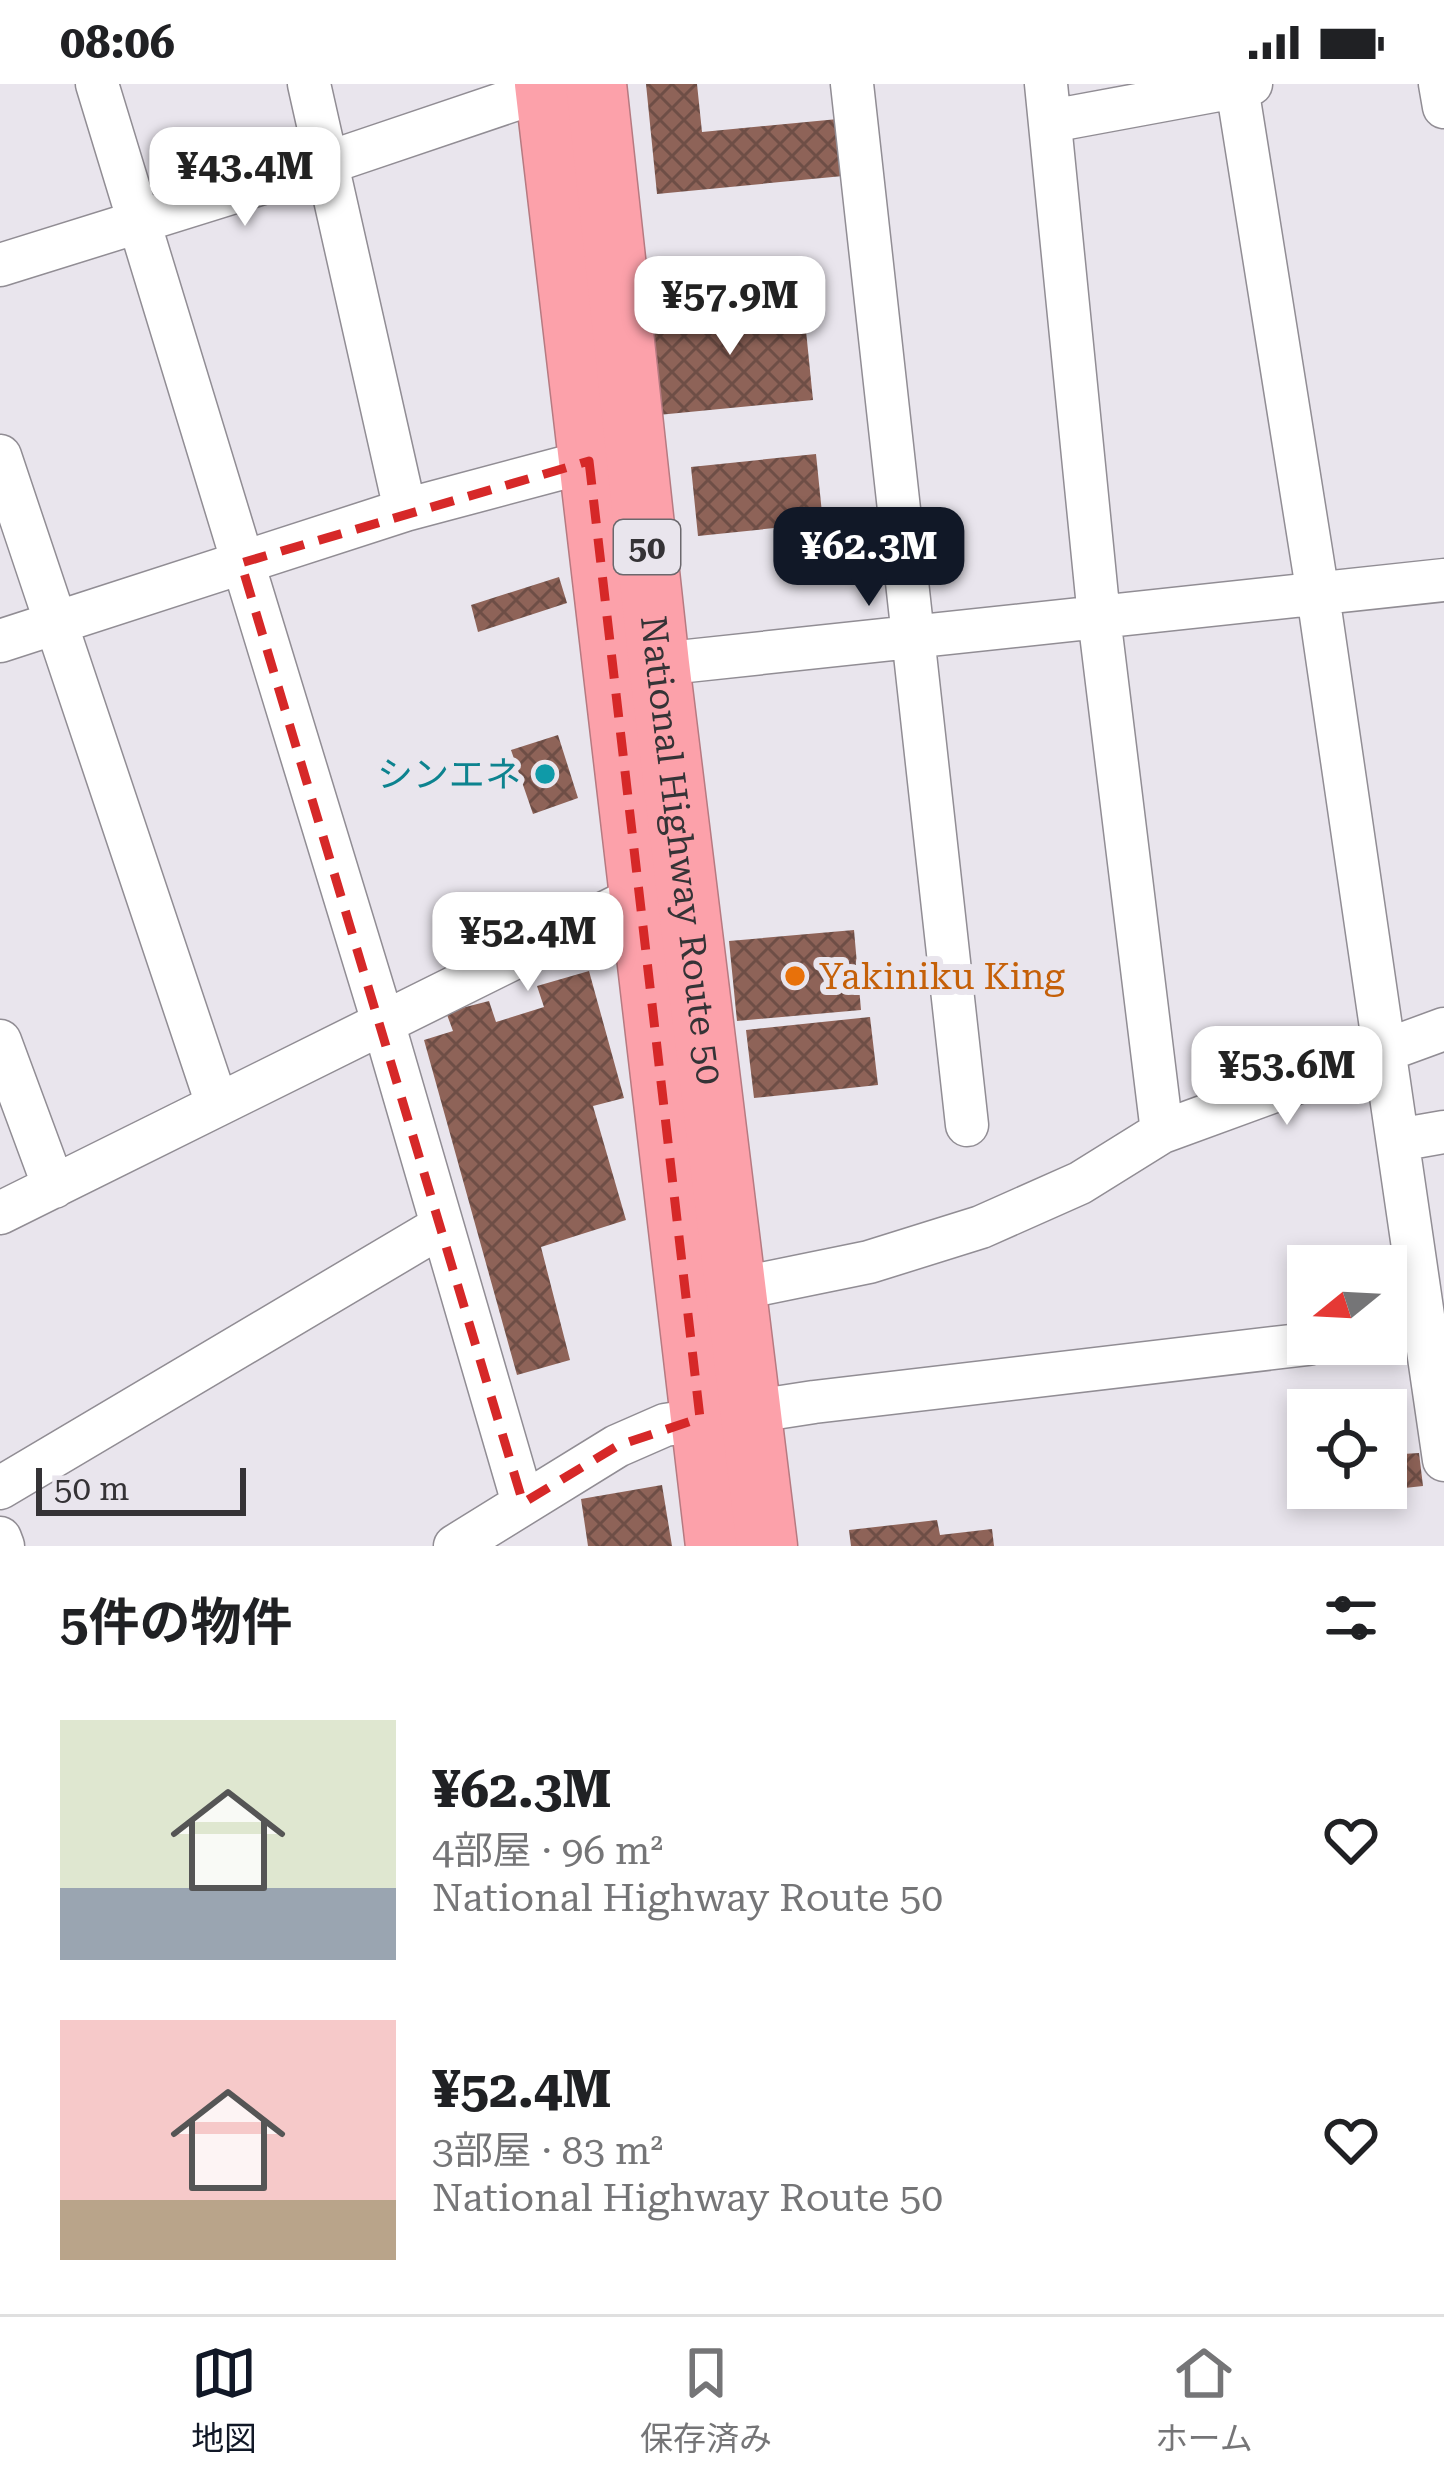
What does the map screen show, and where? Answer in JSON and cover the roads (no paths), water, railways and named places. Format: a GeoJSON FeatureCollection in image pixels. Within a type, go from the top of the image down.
{"type":"FeatureCollection","features":[{"type":"Feature","properties":{"kind":"highway","name":"National Highway Route 50"},"geometry":{"type":"LineString","coordinates":[[562,86],[589,461],[638,896],[726,1414],[767,1546]]}},
{"type":"Feature","properties":{"kind":"highway","name":"National Highway Route 50"},"geometry":{"type":"LineString","coordinates":[[562,86],[659,664],[737,1289],[716,1546]]}},
{"type":"Feature","properties":{"kind":"street"},"geometry":{"type":"LineString","coordinates":[[97,84],[383,1022],[523,1503]]}},
{"type":"Feature","properties":{"kind":"street"},"geometry":{"type":"LineString","coordinates":[[309,84],[405,510]]}},
{"type":"Feature","properties":{"kind":"street"},"geometry":{"type":"LineString","coordinates":[[852,84],[968,1125]]}},
{"type":"Feature","properties":{"kind":"street"},"geometry":{"type":"LineString","coordinates":[[1440,84],[1444,107]]}},
{"type":"Feature","properties":{"kind":"street"},"geometry":{"type":"LineString","coordinates":[[0,265],[562,86]]}},
{"type":"Feature","properties":{"kind":"street"},"geometry":{"type":"LineString","coordinates":[[1162,1132],[1099,617],[1048,102],[1244,86],[1399,1140],[1418,1331],[1444,1460]]}},
{"type":"Feature","properties":{"kind":"street"},"geometry":{"type":"LineString","coordinates":[[0,456],[217,1104]]}},
{"type":"Feature","properties":{"kind":"street"},"geometry":{"type":"LineString","coordinates":[[0,641],[405,510],[589,461]]}},
{"type":"Feature","properties":{"kind":"street"},"geometry":{"type":"LineString","coordinates":[[659,664],[1444,580]]}},
{"type":"Feature","properties":{"kind":"street"},"geometry":{"type":"LineString","coordinates":[[0,1213],[638,896]]}},
{"type":"Feature","properties":{"kind":"street"},"geometry":{"type":"LineString","coordinates":[[737,1289],[869,1262],[980,1227],[1080,1183],[1162,1132],[1444,1029]]}},
{"type":"Feature","properties":{"kind":"street"},"geometry":{"type":"LineString","coordinates":[[0,1041],[54,1187]]}},
{"type":"Feature","properties":{"kind":"street"},"geometry":{"type":"LineString","coordinates":[[1399,1140],[1444,1132]]}},
{"type":"Feature","properties":{"kind":"street"},"geometry":{"type":"LineString","coordinates":[[0,1488],[440,1227]]}},
{"type":"Feature","properties":{"kind":"street"},"geometry":{"type":"LineString","coordinates":[[454,1546],[617,1446],[665,1425],[1287,1347]]}},
{"type":"Feature","properties":{"kind":"place","name":"シンエネ"},"geometry":{"type":"Point","coordinates":[545,774]}},
{"type":"Feature","properties":{"kind":"place","name":"Yakiniku King"},"geometry":{"type":"Point","coordinates":[795,976]}}]}
